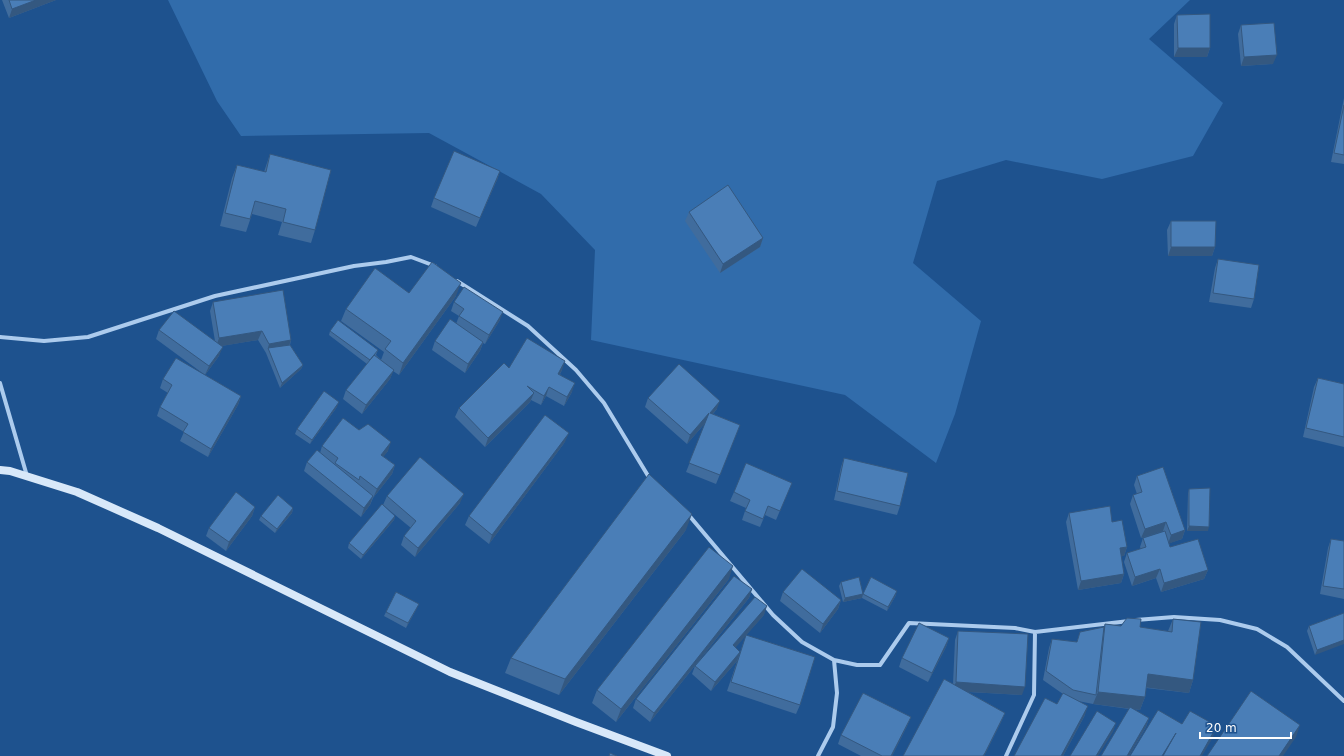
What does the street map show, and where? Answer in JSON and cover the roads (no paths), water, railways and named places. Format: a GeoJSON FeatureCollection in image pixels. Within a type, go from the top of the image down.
{"type":"FeatureCollection","features":[{"type":"Feature","properties":{"kind":"street"},"geometry":{"type":"LineString","coordinates":[[0,337],[44,341],[88,338],[215,296],[354,266],[411,257],[441,270]]}},
{"type":"Feature","properties":{"kind":"street"},"geometry":{"type":"LineString","coordinates":[[454,279],[528,326],[576,370],[604,403],[651,481]]}},
{"type":"Feature","properties":{"kind":"street"},"geometry":{"type":"LineString","coordinates":[[0,384],[28,476]]}},
{"type":"Feature","properties":{"kind":"street"},"geometry":{"type":"LineString","coordinates":[[0,470],[28,476],[77,492],[158,528],[450,672],[667,756]]}},
{"type":"Feature","properties":{"kind":"street"},"geometry":{"type":"LineString","coordinates":[[685,511],[691,516],[773,615],[802,642],[834,660],[858,665],[880,665],[909,622],[1015,628],[1035,632],[1174,617],[1220,620],[1257,629],[1287,647],[1344,701]]}},
{"type":"Feature","properties":{"kind":"street"},"geometry":{"type":"LineString","coordinates":[[1006,756],[1034,695],[1035,632]]}},
{"type":"Feature","properties":{"kind":"street"},"geometry":{"type":"LineString","coordinates":[[818,756],[833,728],[837,693],[834,660]]}}]}
